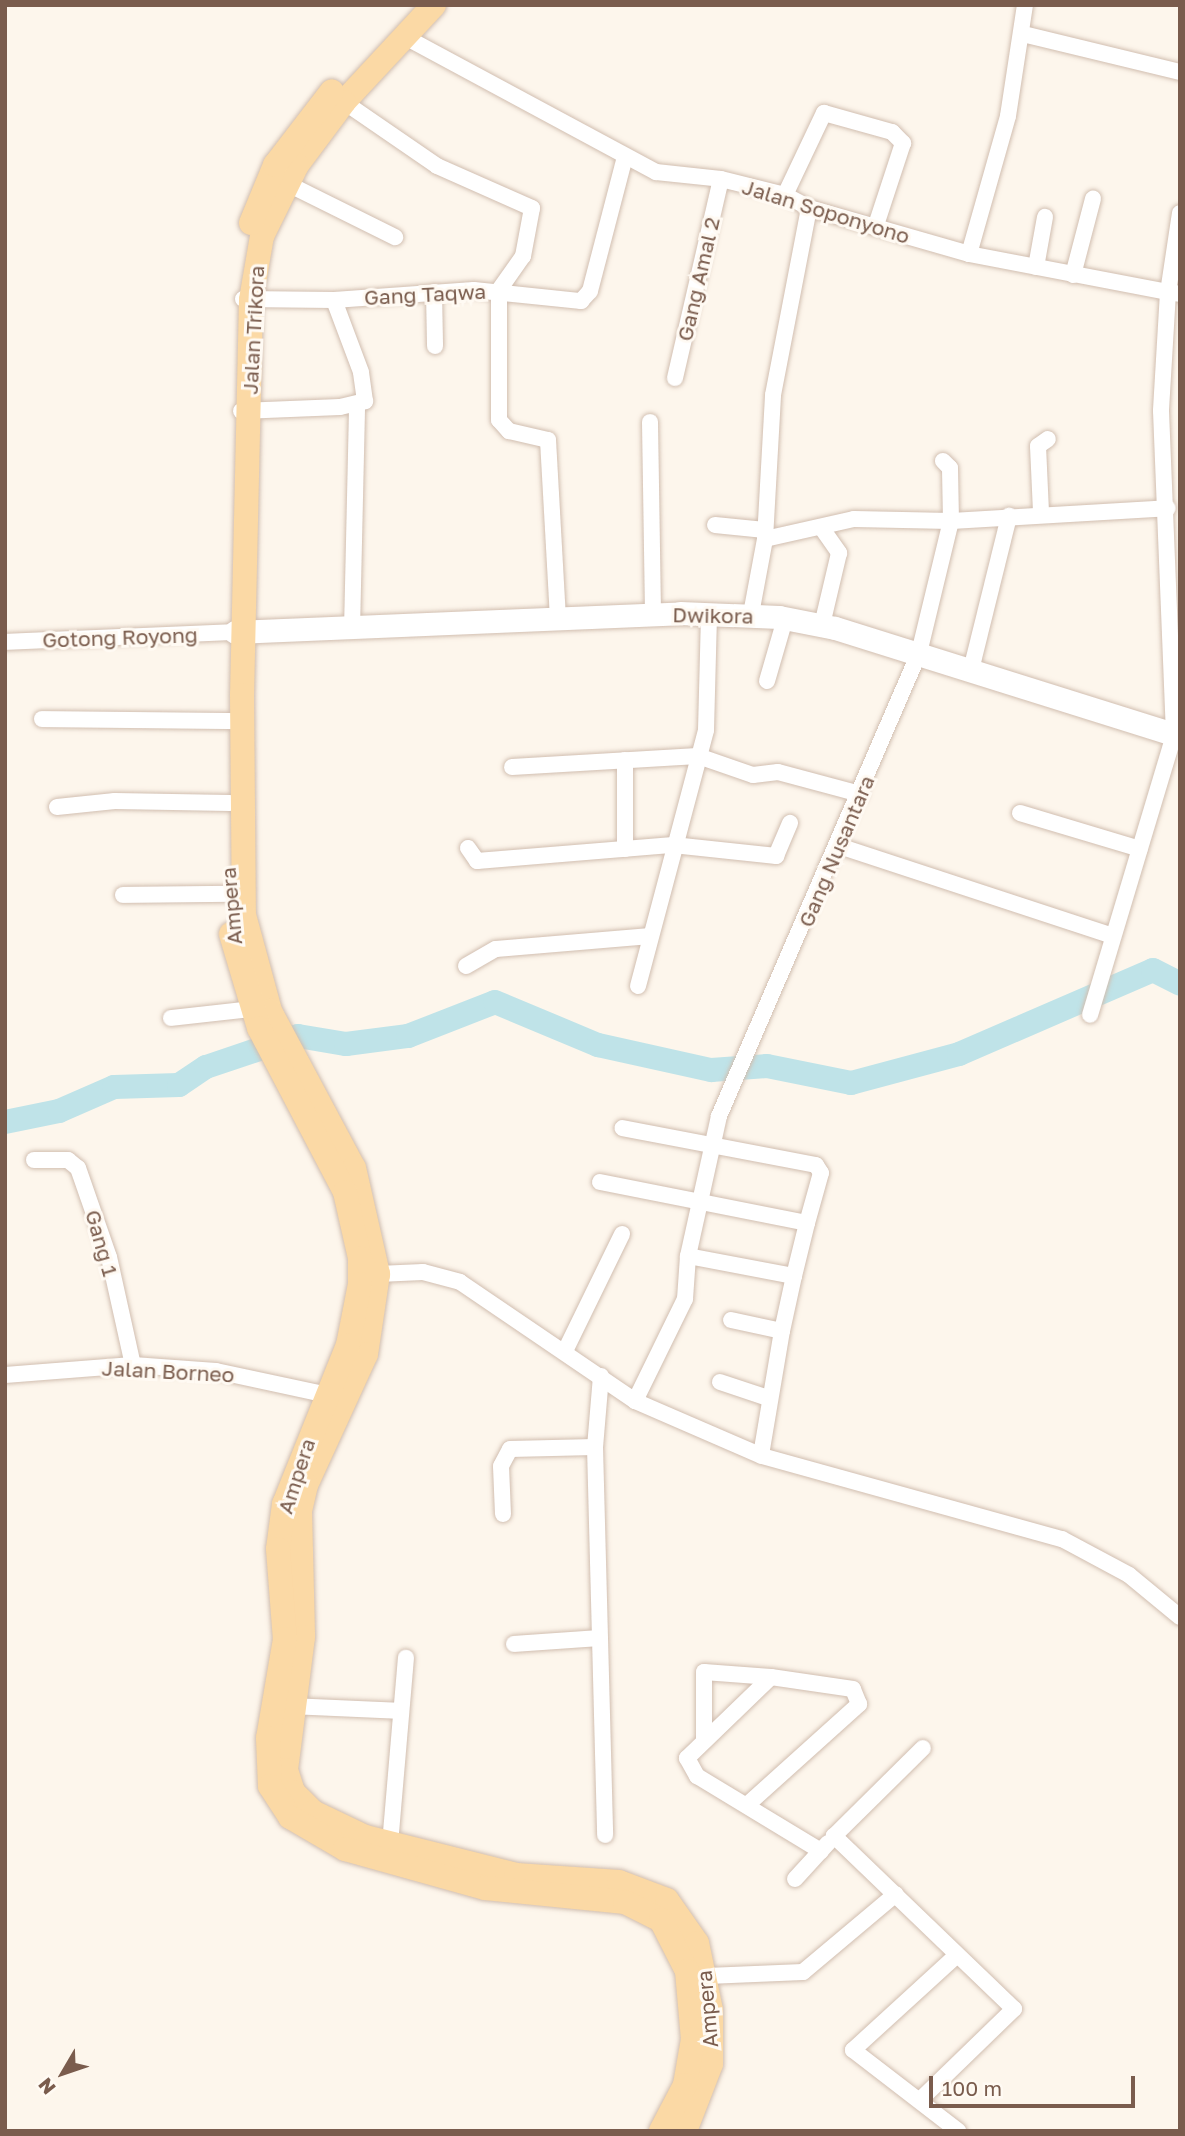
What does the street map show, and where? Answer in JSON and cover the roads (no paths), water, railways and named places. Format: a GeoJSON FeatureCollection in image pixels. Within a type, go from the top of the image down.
{"type":"FeatureCollection","features":[{"type":"Feature","properties":{"kind":"main road","name":"Jalan Trikora"},"geometry":{"type":"LineString","coordinates":[[239,632],[249,233],[275,166],[303,125],[413,5]]}},
{"type":"Feature","properties":{"kind":"main road","name":"Jalan Trikora"},"geometry":{"type":"LineString","coordinates":[[247,300],[262,236],[286,183],[344,102],[407,38],[434,5]]}},
{"type":"Feature","properties":{"kind":"main road","name":"Ampera"},"geometry":{"type":"LineString","coordinates":[[239,632],[237,722],[244,915],[262,1019]]}},
{"type":"Feature","properties":{"kind":"main road","name":"Ampera"},"geometry":{"type":"LineString","coordinates":[[237,722],[226,894],[262,1019],[354,1168],[378,1275],[290,1485],[281,1524],[285,1639],[268,1738],[274,1795],[306,1830],[375,1859],[485,1888],[625,1902],[652,1912],[683,1958],[692,2005],[692,2053],[683,2125]]}},
{"type":"Feature","properties":{"kind":"main road","name":"Ampera"},"geometry":{"type":"LineString","coordinates":[[289,1065],[345,1192],[360,1258],[367,1305],[366,1354],[306,1485],[300,1511],[303,1637],[292,1706],[286,1770],[293,1792],[329,1822],[390,1844],[479,1868],[619,1882],[650,1891],[667,1900],[692,1931],[707,1976],[711,2064],[683,2125]]}},
{"type":"Feature","properties":{"kind":"street"},"geometry":{"type":"LineString","coordinates":[[969,254],[1008,116],[1023,34],[1025,5]]}},
{"type":"Feature","properties":{"kind":"street"},"geometry":{"type":"LineString","coordinates":[[1023,34],[1180,72]]}},
{"type":"Feature","properties":{"kind":"street","name":"Jalan Soponyono"},"geometry":{"type":"LineString","coordinates":[[407,38],[656,172],[720,180],[785,195],[808,208],[969,254],[1174,293]]}},
{"type":"Feature","properties":{"kind":"street"},"geometry":{"type":"LineString","coordinates":[[344,102],[438,166],[532,208],[523,256],[499,290],[499,420],[505,430],[548,440],[558,621]]}},
{"type":"Feature","properties":{"kind":"street"},"geometry":{"type":"LineString","coordinates":[[785,195],[824,113],[892,132],[903,143],[875,228]]}},
{"type":"Feature","properties":{"kind":"street","name":"Gang Taqwa"},"geometry":{"type":"LineString","coordinates":[[247,300],[334,300],[499,290],[559,302],[587,296],[625,157]]}},
{"type":"Feature","properties":{"kind":"street","name":"Gang Amal 2"},"geometry":{"type":"LineString","coordinates":[[675,379],[720,180]]}},
{"type":"Feature","properties":{"kind":"street"},"geometry":{"type":"LineString","coordinates":[[286,183],[395,237]]}},
{"type":"Feature","properties":{"kind":"street"},"geometry":{"type":"LineString","coordinates":[[1073,275],[1093,199]]}},
{"type":"Feature","properties":{"kind":"street"},"geometry":{"type":"LineString","coordinates":[[751,614],[765,534],[773,395],[808,208]]}},
{"type":"Feature","properties":{"kind":"street"},"geometry":{"type":"LineString","coordinates":[[1090,1015],[1139,849],[1177,736],[1168,508],[1161,411],[1180,213]]}},
{"type":"Feature","properties":{"kind":"street"},"geometry":{"type":"LineString","coordinates":[[1036,267],[1045,216]]}},
{"type":"Feature","properties":{"kind":"street"},"geometry":{"type":"LineString","coordinates":[[434,292],[435,346]]}},
{"type":"Feature","properties":{"kind":"street"},"geometry":{"type":"LineString","coordinates":[[334,300],[361,372],[366,395],[357,406],[352,630]]}},
{"type":"Feature","properties":{"kind":"street"},"geometry":{"type":"LineString","coordinates":[[245,411],[357,406]]}},
{"type":"Feature","properties":{"kind":"street"},"geometry":{"type":"LineString","coordinates":[[650,422],[653,615]]}},
{"type":"Feature","properties":{"kind":"street"},"geometry":{"type":"LineString","coordinates":[[1041,512],[1038,446],[1048,439]]}},
{"type":"Feature","properties":{"kind":"street","name":"Gang Nusantara"},"geometry":{"type":"LineString","coordinates":[[635,1401],[685,1299],[688,1256],[719,1116],[750,1053],[919,653],[951,521],[950,468],[943,461]]}},
{"type":"Feature","properties":{"kind":"street"},"geometry":{"type":"LineString","coordinates":[[715,525],[765,534],[821,527],[854,519],[951,521],[1041,512],[1168,508]]}},
{"type":"Feature","properties":{"kind":"street"},"geometry":{"type":"LineString","coordinates":[[971,670],[1009,516]]}},
{"type":"Feature","properties":{"kind":"street"},"geometry":{"type":"LineString","coordinates":[[821,527],[839,553],[822,625]]}},
{"type":"Feature","properties":{"kind":"street"},"geometry":{"type":"LineString","coordinates":[[638,986],[649,936],[667,890],[664,875],[706,730],[709,613]]}},
{"type":"Feature","properties":{"kind":"street","name":"Dwikora"},"geometry":{"type":"LineString","coordinates":[[239,632],[352,630],[709,613],[751,614],[822,625],[919,653],[1177,736]]}},
{"type":"Feature","properties":{"kind":"street"},"geometry":{"type":"LineString","coordinates":[[767,681],[785,619]]}},
{"type":"Feature","properties":{"kind":"street","name":"Gotong Royong"},"geometry":{"type":"LineString","coordinates":[[5,642],[239,632]]}},
{"type":"Feature","properties":{"kind":"street"},"geometry":{"type":"LineString","coordinates":[[41,719],[237,722]]}},
{"type":"Feature","properties":{"kind":"street"},"geometry":{"type":"LineString","coordinates":[[512,767],[698,756],[753,775],[778,772],[860,794]]}},
{"type":"Feature","properties":{"kind":"street"},"geometry":{"type":"LineString","coordinates":[[625,760],[625,849]]}},
{"type":"Feature","properties":{"kind":"street"},"geometry":{"type":"LineString","coordinates":[[57,807],[115,801],[230,803]]}},
{"type":"Feature","properties":{"kind":"street"},"geometry":{"type":"LineString","coordinates":[[1020,813],[1139,849]]}},
{"type":"Feature","properties":{"kind":"street"},"geometry":{"type":"LineString","coordinates":[[468,848],[477,861],[673,845],[776,856],[790,823]]}},
{"type":"Feature","properties":{"kind":"street"},"geometry":{"type":"LineString","coordinates":[[839,846],[1113,936]]}},
{"type":"Feature","properties":{"kind":"street"},"geometry":{"type":"LineString","coordinates":[[123,895],[226,894]]}},
{"type":"Feature","properties":{"kind":"street"},"geometry":{"type":"LineString","coordinates":[[466,966],[496,949],[649,936]]}},
{"type":"Feature","properties":{"kind":"street"},"geometry":{"type":"LineString","coordinates":[[171,1018],[262,1019]]}},
{"type":"Feature","properties":{"kind":"street"},"geometry":{"type":"LineString","coordinates":[[622,1128],[713,1143],[820,1168],[768,1398],[761,1455]]}},
{"type":"Feature","properties":{"kind":"street","name":"Gang 1"},"geometry":{"type":"LineString","coordinates":[[34,1160],[68,1160],[78,1168],[108,1257],[133,1365]]}},
{"type":"Feature","properties":{"kind":"street"},"geometry":{"type":"LineString","coordinates":[[600,1182],[807,1223]]}},
{"type":"Feature","properties":{"kind":"street"},"geometry":{"type":"LineString","coordinates":[[566,1349],[622,1234]]}},
{"type":"Feature","properties":{"kind":"street"},"geometry":{"type":"LineString","coordinates":[[688,1256],[794,1276]]}},
{"type":"Feature","properties":{"kind":"street"},"geometry":{"type":"LineString","coordinates":[[378,1275],[444,1275],[566,1349],[635,1401],[761,1455],[1062,1539],[1129,1576],[1180,1617]]}},
{"type":"Feature","properties":{"kind":"street"},"geometry":{"type":"LineString","coordinates":[[731,1320],[782,1331]]}},
{"type":"Feature","properties":{"kind":"street","name":"Jalan Borneo"},"geometry":{"type":"LineString","coordinates":[[5,1375],[133,1365],[228,1373],[328,1395]]}},
{"type":"Feature","properties":{"kind":"street"},"geometry":{"type":"LineString","coordinates":[[601,1376],[595,1447],[605,1835]]}},
{"type":"Feature","properties":{"kind":"street"},"geometry":{"type":"LineString","coordinates":[[720,1382],[768,1398]]}},
{"type":"Feature","properties":{"kind":"street"},"geometry":{"type":"LineString","coordinates":[[503,1514],[501,1466],[510,1449],[595,1447]]}},
{"type":"Feature","properties":{"kind":"street"},"geometry":{"type":"LineString","coordinates":[[514,1644],[599,1638]]}},
{"type":"Feature","properties":{"kind":"street"},"geometry":{"type":"LineString","coordinates":[[390,1844],[405,1658]]}},
{"type":"Feature","properties":{"kind":"street"},"geometry":{"type":"LineString","coordinates":[[704,1738],[704,1672],[771,1677],[853,1689],[861,1700],[747,1805]]}},
{"type":"Feature","properties":{"kind":"street"},"geometry":{"type":"LineString","coordinates":[[771,1677],[704,1738],[687,1764],[697,1776],[821,1851]]}},
{"type":"Feature","properties":{"kind":"street"},"geometry":{"type":"LineString","coordinates":[[292,1706],[401,1711]]}},
{"type":"Feature","properties":{"kind":"street"},"geometry":{"type":"LineString","coordinates":[[795,1879],[834,1836],[923,1748]]}},
{"type":"Feature","properties":{"kind":"street"},"geometry":{"type":"LineString","coordinates":[[834,1836],[1014,2009],[920,2100]]}},
{"type":"Feature","properties":{"kind":"street"},"geometry":{"type":"LineString","coordinates":[[707,1976],[803,1972],[896,1894]]}},
{"type":"Feature","properties":{"kind":"street"},"geometry":{"type":"LineString","coordinates":[[957,1955],[854,2048],[857,2057],[920,2100],[958,2131]]}},
{"type":"Feature","properties":{"kind":"waterway"},"geometry":{"type":"LineString","coordinates":[[5,1122],[59,1111],[114,1087],[179,1085],[206,1067],[298,1036],[346,1044],[408,1036],[495,1002],[598,1045],[711,1070],[767,1066],[851,1083],[959,1054],[1153,970],[1180,984]]}}]}
